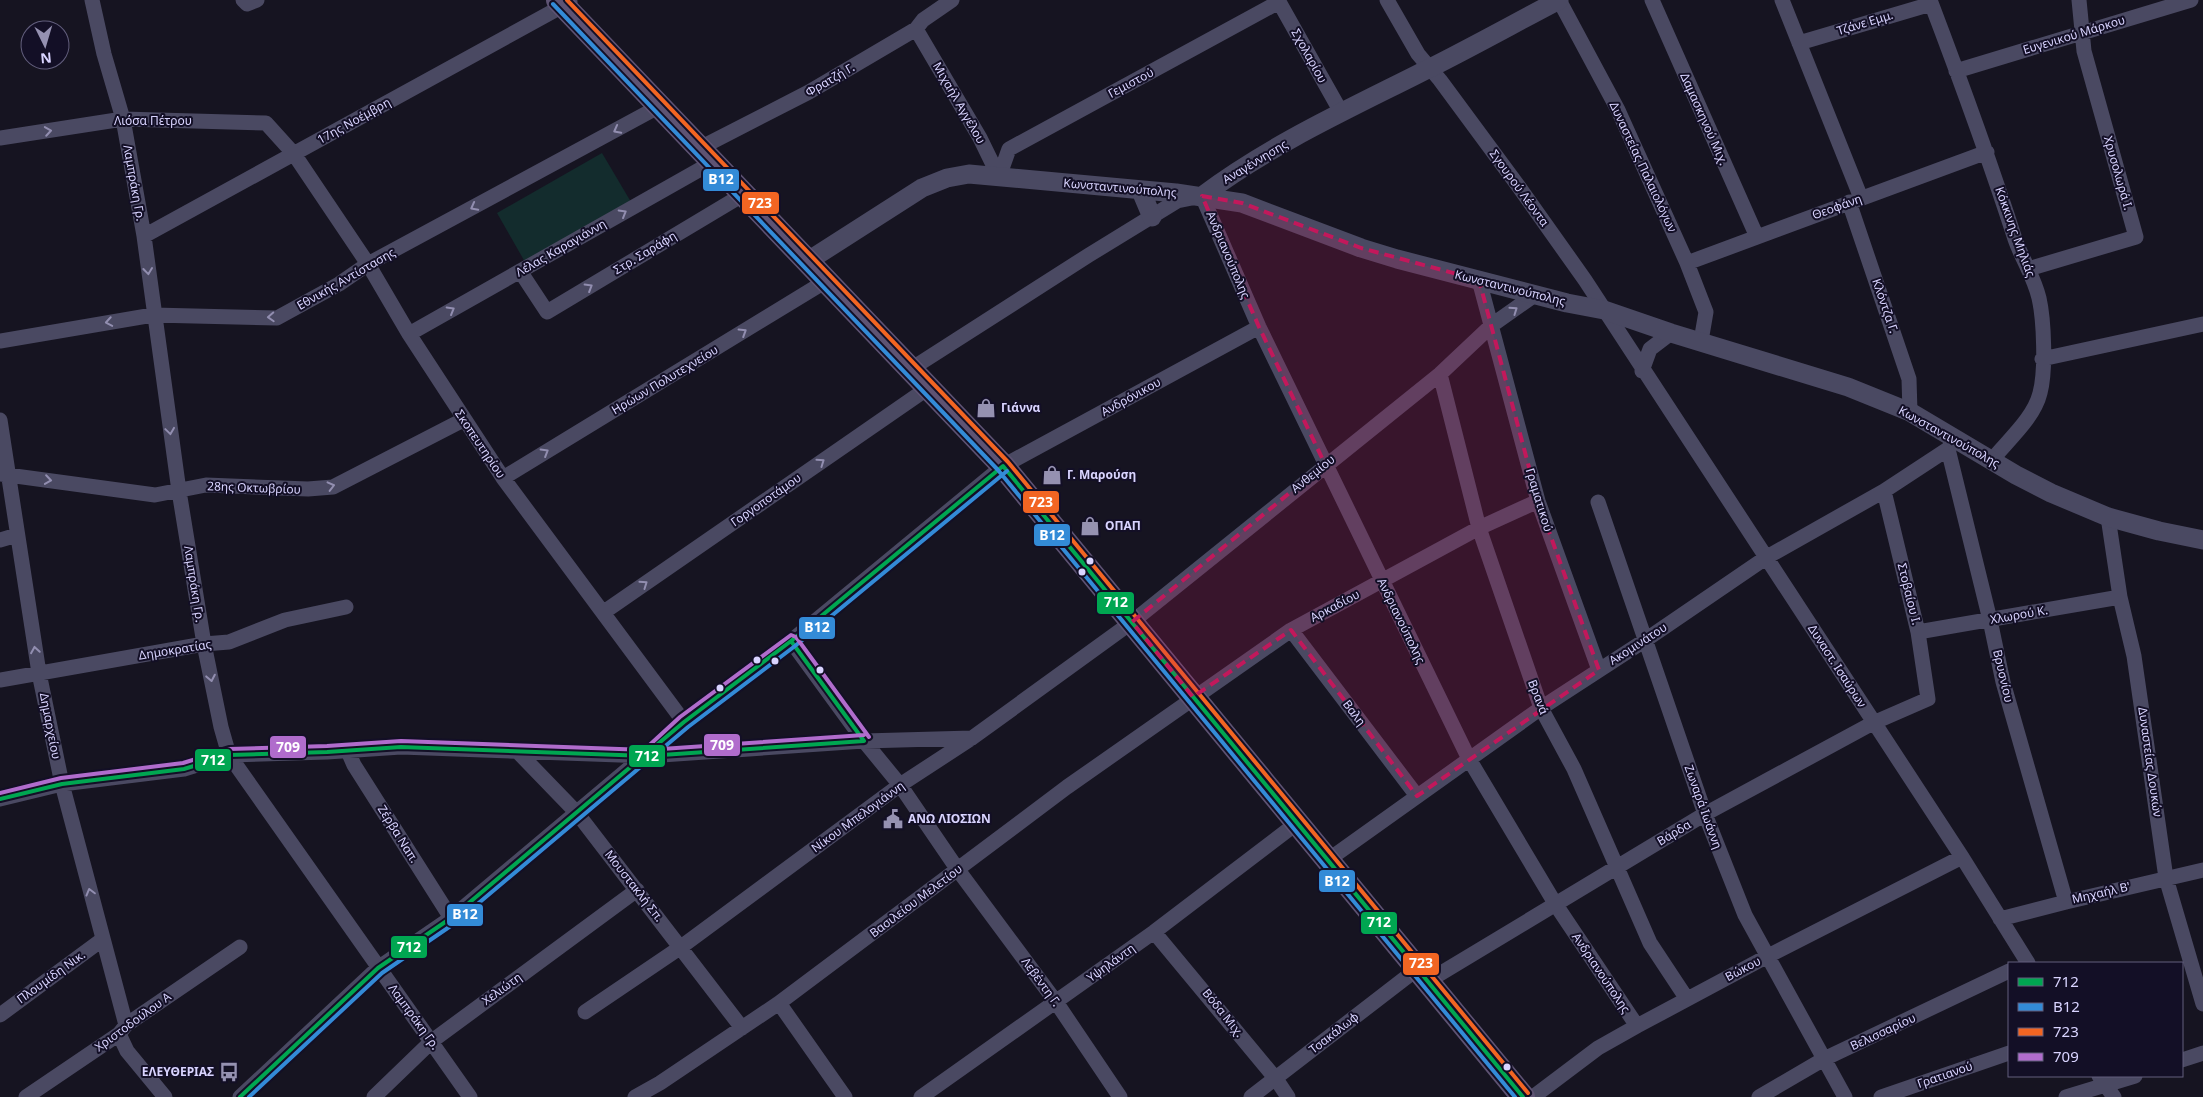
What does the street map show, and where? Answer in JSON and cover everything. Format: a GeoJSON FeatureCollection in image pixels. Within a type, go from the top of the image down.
{"type":"FeatureCollection","features":[{"type":"Feature","properties":{"kind":"main road"},"geometry":{"type":"LineString","coordinates":[[565,2],[706,155],[1003,466],[1523,1097]]}},
{"type":"Feature","properties":{"kind":"street","name":"Λαμπράκη Γρ."},"geometry":{"type":"LineString","coordinates":[[92,0],[104,54],[122,119],[144,236],[153,315],[204,644],[220,727],[229,754],[470,1097]]}},
{"type":"Feature","properties":{"kind":"street","name":"Φρατζή Γ."},"geometry":{"type":"LineString","coordinates":[[706,155],[808,92],[916,29],[923,20],[952,0]]}},
{"type":"Feature","properties":{"kind":"street","name":"Σγουρού Λέοντα"},"geometry":{"type":"LineString","coordinates":[[1387,0],[1429,69],[1440,80],[1519,187],[1604,310]]}},
{"type":"Feature","properties":{"kind":"street","name":"Αναγέννησης"},"geometry":{"type":"LineString","coordinates":[[911,370],[1089,255],[1177,201],[1202,196],[1236,171],[1341,112],[1429,69],[1559,0]]}},
{"type":"Feature","properties":{"kind":"street","name":"Δυναστείας Παλαιολόγων"},"geometry":{"type":"LineString","coordinates":[[1559,0],[1618,110],[1687,263],[1706,312],[1701,340]]}},
{"type":"Feature","properties":{"kind":"street","name":"Δαμασκηνού Μιχ."},"geometry":{"type":"LineString","coordinates":[[1652,0],[1757,237]]}},
{"type":"Feature","properties":{"kind":"street","name":"Κλόντζα Γ."},"geometry":{"type":"LineString","coordinates":[[1782,0],[1855,200],[1909,379],[1910,412]]}},
{"type":"Feature","properties":{"kind":"street","name":"Χρυσολωρά Ι."},"geometry":{"type":"LineString","coordinates":[[2028,269],[2136,237],[2084,52],[2079,0]]}},
{"type":"Feature","properties":{"kind":"street","name":"Ευγενικού Μάρκου"},"geometry":{"type":"LineString","coordinates":[[1956,71],[2191,0]]}},
{"type":"Feature","properties":{"kind":"street","name":"Σχολαρίου"},"geometry":{"type":"LineString","coordinates":[[1278,1],[1341,112]]}},
{"type":"Feature","properties":{"kind":"street","name":"Γεμιστού"},"geometry":{"type":"LineString","coordinates":[[999,177],[1009,149],[1278,1]]}},
{"type":"Feature","properties":{"kind":"street","name":"17ης Νοέμβρη"},"geometry":{"type":"LineString","coordinates":[[144,236],[565,2]]}},
{"type":"Feature","properties":{"kind":"street","name":"Τζάνε Εμμ."},"geometry":{"type":"LineString","coordinates":[[1799,43],[1931,2]]}},
{"type":"Feature","properties":{"kind":"street","name":"Κόκκινης Μηλιάς"},"geometry":{"type":"LineString","coordinates":[[1931,2],[1987,152],[2018,246],[2039,300],[2042,359],[2040,393],[2034,406],[1992,460]]}},
{"type":"Feature","properties":{"kind":"street","name":"Μιχαήλ Αγγέλου"},"geometry":{"type":"LineString","coordinates":[[916,29],[980,138],[999,177]]}},
{"type":"Feature","properties":{"kind":"street","name":"Εθνικής Αντίστασης"},"geometry":{"type":"LineString","coordinates":[[0,341],[153,315],[277,318],[339,284],[368,264],[660,106]]}},
{"type":"Feature","properties":{"kind":"street","name":"Λιόσα Πέτρου"},"geometry":{"type":"LineString","coordinates":[[0,138],[122,119],[266,124],[294,154]]}},
{"type":"Feature","properties":{"kind":"street","name":"Θεοφάνη"},"geometry":{"type":"LineString","coordinates":[[1687,263],[1987,152]]}},
{"type":"Feature","properties":{"kind":"street","name":"Σκοπευτηρίου"},"geometry":{"type":"LineString","coordinates":[[294,154],[368,264],[463,420],[503,478],[684,722]]}},
{"type":"Feature","properties":{"kind":"street","name":"Λέλας Καραγιάννη"},"geometry":{"type":"LineString","coordinates":[[409,334],[520,271],[706,155]]}},
{"type":"Feature","properties":{"kind":"street","name":"Κωνσταντινούπολης"},"geometry":{"type":"LineString","coordinates":[[808,262],[922,188],[947,178],[969,174],[1202,196],[1242,203],[1361,248],[1479,280],[1604,310],[1671,333],[1701,340],[1848,387],[1910,412],[1951,444],[1992,460],[2051,493],[2108,517],[2159,531],[2203,540]]}},
{"type":"Feature","properties":{"kind":"street"},"geometry":{"type":"LineString","coordinates":[[1141,191],[1152,217]]}},
{"type":"Feature","properties":{"kind":"street","name":"Στρ. Σαράφη"},"geometry":{"type":"LineString","coordinates":[[520,271],[547,312],[744,194]]}},
{"type":"Feature","properties":{"kind":"street","name":"Ανδριανούπολης"},"geometry":{"type":"LineString","coordinates":[[1202,196],[1259,327],[1469,759],[1556,906],[1637,1026]]}},
{"type":"Feature","properties":{"kind":"street"},"geometry":{"type":"LineString","coordinates":[[1479,280],[1492,325]]}},
{"type":"Feature","properties":{"kind":"street","name":"Ηρώων Πολυτεχνείου"},"geometry":{"type":"LineString","coordinates":[[503,478],[826,281]]}},
{"type":"Feature","properties":{"kind":"street","name":"Ανθεμίου"},"geometry":{"type":"LineString","coordinates":[[1132,622],[1325,464],[1440,374],[1492,325],[1536,294]]}},
{"type":"Feature","properties":{"kind":"street","name":"Δυναστ. Ισαύρων"},"geometry":{"type":"LineString","coordinates":[[1604,310],[1642,371],[1767,557],[1873,723],[1962,857],[2026,962]]}},
{"type":"Feature","properties":{"kind":"street"},"geometry":{"type":"LineString","coordinates":[[2042,359],[2203,324]]}},
{"type":"Feature","properties":{"kind":"street","name":"Γραματικού"},"geometry":{"type":"LineString","coordinates":[[1492,325],[1538,501],[1599,670]]}},
{"type":"Feature","properties":{"kind":"street","name":"Ανδρόνικου"},"geometry":{"type":"LineString","coordinates":[[240,1097],[378,968],[451,918],[646,756],[684,722],[791,641],[1003,466],[1259,327]]}},
{"type":"Feature","properties":{"kind":"street"},"geometry":{"type":"LineString","coordinates":[[1642,371],[1650,350],[1671,333]]}},
{"type":"Feature","properties":{"kind":"street","name":"Βρανά"},"geometry":{"type":"LineString","coordinates":[[1440,374],[1479,528],[1541,708],[1574,769],[1650,943],[1687,999]]}},
{"type":"Feature","properties":{"kind":"street","name":"Γοργοποτάμου"},"geometry":{"type":"LineString","coordinates":[[604,612],[928,388]]}},
{"type":"Feature","properties":{"kind":"street","name":"Δημαρχείου"},"geometry":{"type":"LineString","coordinates":[[0,420],[4,474],[17,535],[39,673],[62,784],[103,939],[127,1051],[165,1097]]}},
{"type":"Feature","properties":{"kind":"street","name":"28ης Οκτωβρίου"},"geometry":{"type":"LineString","coordinates":[[4,474],[155,495],[206,485],[308,489],[332,487],[463,420]]}},
{"type":"Feature","properties":{"kind":"street","name":"Ακομινάτου"},"geometry":{"type":"LineString","coordinates":[[1328,860],[1541,708],[1644,641],[1767,557],[1884,491],[1951,444]]}},
{"type":"Feature","properties":{"kind":"street","name":"Βρυσνίου"},"geometry":{"type":"LineString","coordinates":[[1951,444],[2003,682],[2066,902]]}},
{"type":"Feature","properties":{"kind":"street","name":"Στοβαίου Ι."},"geometry":{"type":"LineString","coordinates":[[1884,491],[1918,632],[1928,699]]}},
{"type":"Feature","properties":{"kind":"street","name":"Αρκαδίου"},"geometry":{"type":"LineString","coordinates":[[1193,697],[1291,630],[1479,528],[1538,501]]}},
{"type":"Feature","properties":{"kind":"street","name":"Ζωναρά Ιωάννη"},"geometry":{"type":"LineString","coordinates":[[1598,502],[1644,641],[1705,814],[1746,915],[1766,957],[1845,1097]]}},
{"type":"Feature","properties":{"kind":"street","name":"Δυναστείας Δουκών"},"geometry":{"type":"LineString","coordinates":[[2108,517],[2120,597],[2134,656],[2166,878],[2203,1004]]}},
{"type":"Feature","properties":{"kind":"street"},"geometry":{"type":"LineString","coordinates":[[0,540],[17,535]]}},
{"type":"Feature","properties":{"kind":"street","name":"Χλωρού Κ."},"geometry":{"type":"LineString","coordinates":[[1918,632],[2120,597]]}},
{"type":"Feature","properties":{"kind":"street","name":"Δημοκρατίας"},"geometry":{"type":"LineString","coordinates":[[0,680],[204,644],[229,642],[285,620],[346,607]]}},
{"type":"Feature","properties":{"kind":"street","name":"Νίκου Μπελογιάννη"},"geometry":{"type":"LineString","coordinates":[[585,1012],[680,947],[900,785],[972,738],[1132,622]]}},
{"type":"Feature","properties":{"kind":"street","name":"Βαλη"},"geometry":{"type":"LineString","coordinates":[[1291,630],[1417,796]]}},
{"type":"Feature","properties":{"kind":"street","name":"Λεβέντη Γ."},"geometry":{"type":"LineString","coordinates":[[791,641],[864,741],[900,785],[958,870],[1056,1002],[1120,1097]]}},
{"type":"Feature","properties":{"kind":"street","name":"Βασιλείου Μελετίου"},"geometry":{"type":"LineString","coordinates":[[634,1097],[660,1083],[779,1003],[1066,787],[1193,697]]}},
{"type":"Feature","properties":{"kind":"street","name":"Βάρδα"},"geometry":{"type":"LineString","coordinates":[[1423,975],[1556,906],[1705,814],[1873,723],[1928,699]]}},
{"type":"Feature","properties":{"kind":"street"},"geometry":{"type":"LineString","coordinates":[[0,799],[62,784],[184,769],[229,754],[327,752],[347,749],[401,747],[646,756],[864,741],[972,738]]}},
{"type":"Feature","properties":{"kind":"street","name":"Ζέρβα Ναπ."},"geometry":{"type":"LineString","coordinates":[[347,749],[354,765],[451,918]]}},
{"type":"Feature","properties":{"kind":"street","name":"Μουστακλή Σπ."},"geometry":{"type":"LineString","coordinates":[[517,751],[577,814],[742,1028]]}},
{"type":"Feature","properties":{"kind":"street","name":"Υψηλάντη"},"geometry":{"type":"LineString","coordinates":[[921,1097],[1154,932],[1297,823]]}},
{"type":"Feature","properties":{"kind":"street","name":"Βώκου"},"geometry":{"type":"LineString","coordinates":[[1533,1097],[1598,1048],[1637,1026],[1766,957],[1962,857]]}},
{"type":"Feature","properties":{"kind":"street","name":"Μηχαήλ Β'"},"geometry":{"type":"LineString","coordinates":[[2000,920],[2066,902],[2203,870]]}},
{"type":"Feature","properties":{"kind":"street","name":"Χελιώτη"},"geometry":{"type":"LineString","coordinates":[[374,1097],[432,1041],[637,890]]}},
{"type":"Feature","properties":{"kind":"street","name":"Βόδα Μιχ."},"geometry":{"type":"LineString","coordinates":[[1154,932],[1276,1079],[1288,1097]]}},
{"type":"Feature","properties":{"kind":"street","name":"Πλουμίδη Νικ."},"geometry":{"type":"LineString","coordinates":[[0,1015],[103,939]]}},
{"type":"Feature","properties":{"kind":"street","name":"Χριστοδούλου Α"},"geometry":{"type":"LineString","coordinates":[[26,1097],[240,947]]}},
{"type":"Feature","properties":{"kind":"street","name":"Βελισσαρίου"},"geometry":{"type":"LineString","coordinates":[[1759,1097],[1824,1059],[2008,971]]}},
{"type":"Feature","properties":{"kind":"street","name":"Τσακάλωφ"},"geometry":{"type":"LineString","coordinates":[[1251,1097],[1423,975]]}},
{"type":"Feature","properties":{"kind":"street"},"geometry":{"type":"LineString","coordinates":[[779,1003],[845,1097]]}},
{"type":"Feature","properties":{"kind":"street","name":"Γρατιανού"},"geometry":{"type":"LineString","coordinates":[[1881,1097],[2008,1053]]}},
{"type":"Feature","properties":{"kind":"street"},"geometry":{"type":"LineString","coordinates":[[2183,1060],[2203,1054]]}},
{"type":"Feature","properties":{"kind":"street"},"geometry":{"type":"LineString","coordinates":[[2066,1097],[2132,1077]]}},
{"type":"Feature","properties":{"kind":"highlighted area"},"geometry":{"type":"Polygon","coordinates":[[[1202,196],[1242,203],[1361,248],[1479,280],[1538,501],[1599,670],[1417,796],[1291,630],[1193,697],[1132,622],[1325,464],[1259,327],[1202,196]]]}},
{"type":"Feature","properties":{"kind":"green space"},"geometry":{"type":"Polygon","coordinates":[[[602,153],[631,202],[525,262],[497,213],[602,153]]]}},
{"type":"Feature","properties":{"kind":"transit line","name":"723"},"geometry":{"type":"LineString","coordinates":[[567,0],[1008,462],[1528,1093]]}},
{"type":"Feature","properties":{"kind":"transit line","name":"Β12"},"geometry":{"type":"LineString","coordinates":[[553,4],[998,470],[1515,1097]]}},
{"type":"Feature","properties":{"kind":"transit line","name":"712"},"geometry":{"type":"LineString","coordinates":[[240,1097],[378,968],[451,918],[684,722],[791,641],[1003,466],[1523,1097]]}},
{"type":"Feature","properties":{"kind":"transit line","name":"Β12"},"geometry":{"type":"LineString","coordinates":[[249,1097],[382,973],[455,923],[688,727],[795,646],[1007,471]]}},
{"type":"Feature","properties":{"kind":"transit line","name":"709"},"geometry":{"type":"LineString","coordinates":[[643,751],[680,717],[791,635],[796,637],[869,737]]}},
{"type":"Feature","properties":{"kind":"transit line","name":"712"},"geometry":{"type":"LineString","coordinates":[[791,641],[864,741]]}},
{"type":"Feature","properties":{"kind":"transit line","name":"709"},"geometry":{"type":"LineString","coordinates":[[0,793],[61,778],[183,763],[229,749],[327,746],[401,741],[647,750],[864,735]]}},
{"type":"Feature","properties":{"kind":"transit line","name":"712"},"geometry":{"type":"LineString","coordinates":[[0,799],[62,784],[184,769],[229,755],[327,752],[401,747],[647,756],[864,741]]}},
{"type":"Feature","properties":{"kind":"place","name":"Γιάννα"},"geometry":{"type":"Point","coordinates":[986,408]}},
{"type":"Feature","properties":{"kind":"place","name":"Γ. Μαρούση"},"geometry":{"type":"Point","coordinates":[1052,475]}},
{"type":"Feature","properties":{"kind":"place","name":"ΟΠΑΠ"},"geometry":{"type":"Point","coordinates":[1090,526]}},
{"type":"Feature","properties":{"kind":"place","name":"ΑΝΩ ΛΙΟΣΙΩΝ"},"geometry":{"type":"Point","coordinates":[893,819]}},
{"type":"Feature","properties":{"kind":"place","name":"ΕΛΕΥΘΕΡΙΑΣ"},"geometry":{"type":"Point","coordinates":[229,1072]}}]}
